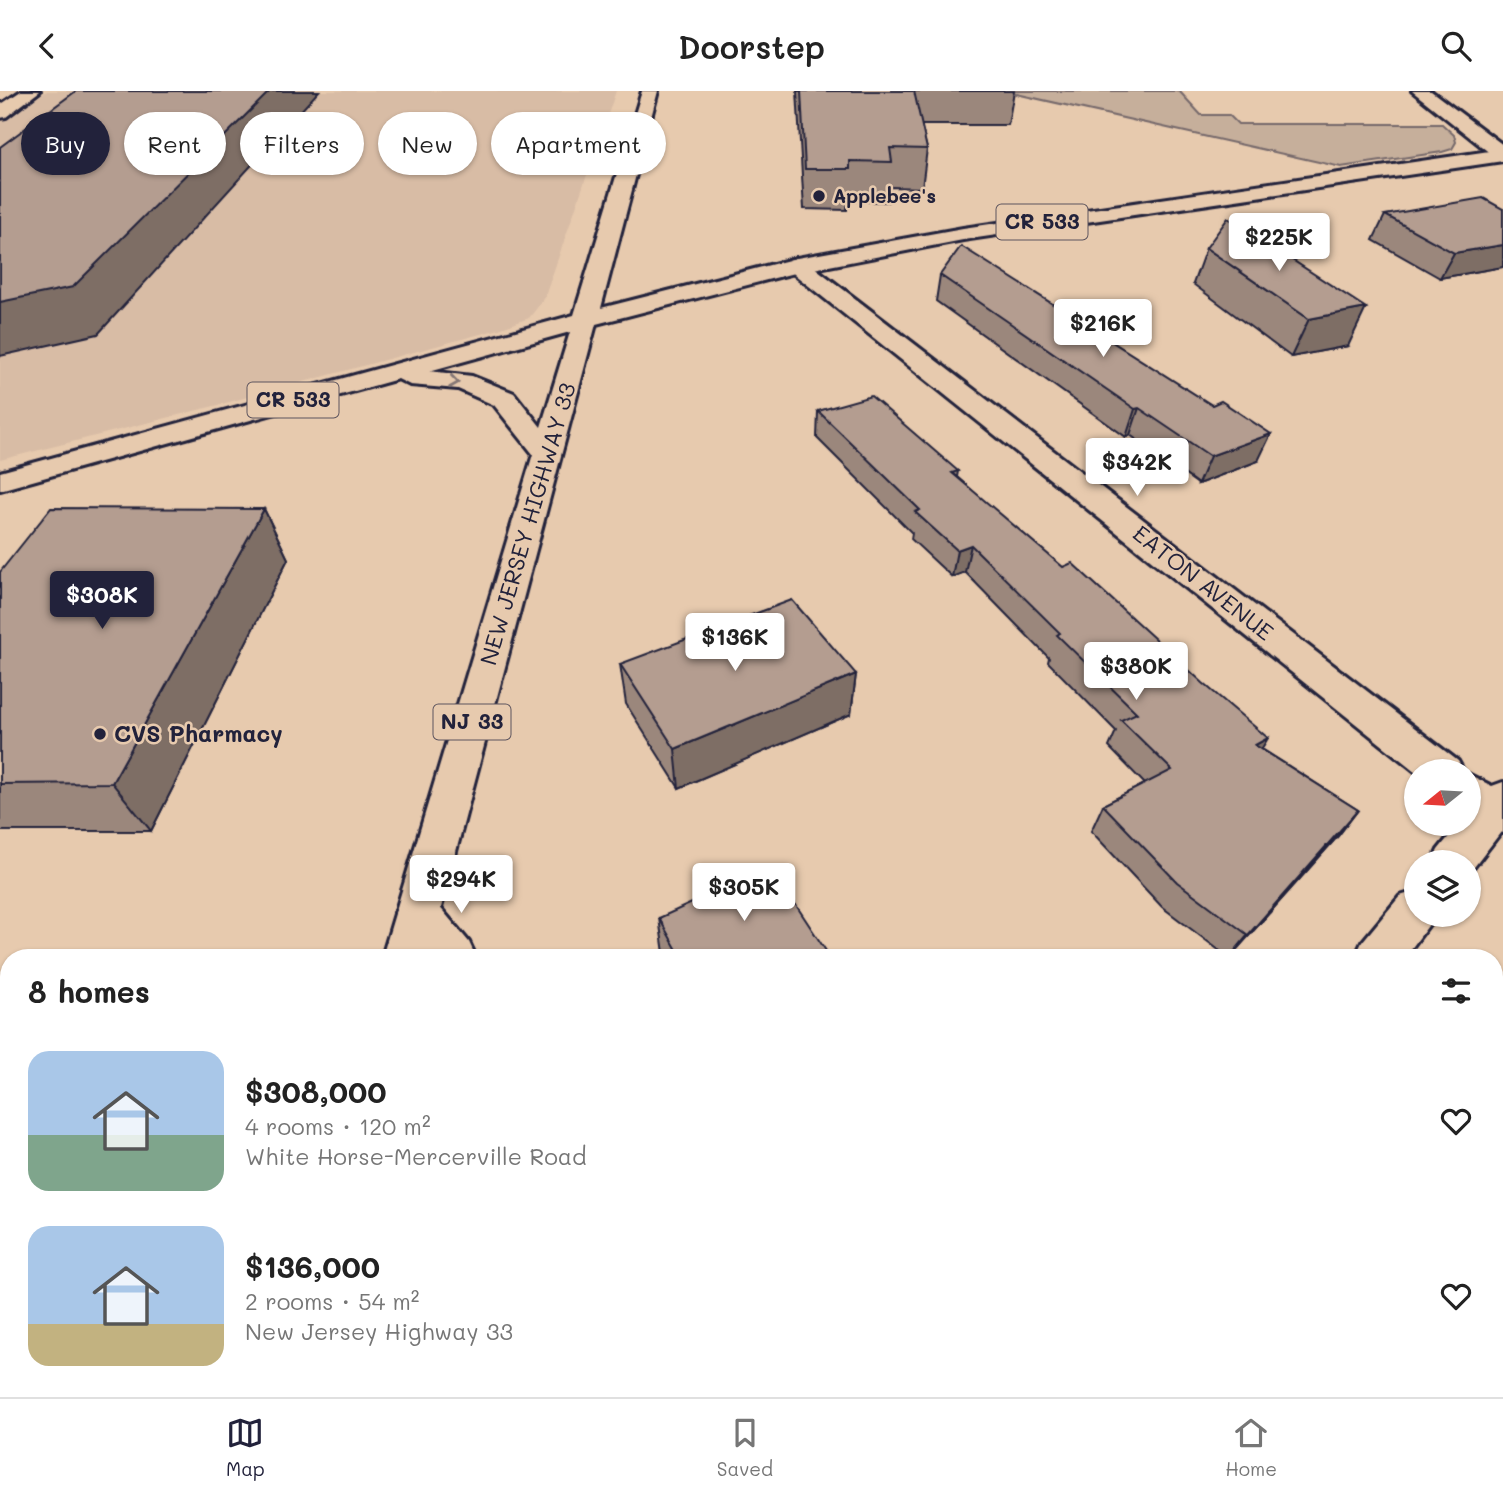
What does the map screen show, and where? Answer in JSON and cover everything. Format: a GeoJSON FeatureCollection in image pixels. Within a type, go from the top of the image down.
{"type":"FeatureCollection","features":[{"type":"Feature","properties":{"kind":"main road"},"geometry":{"type":"LineString","coordinates":[[0,113],[32,91]]}},
{"type":"Feature","properties":{"kind":"main road","name":"NEW JERSEY HIGHWAY 33"},"geometry":{"type":"LineString","coordinates":[[407,949],[650,91]]}},
{"type":"Feature","properties":{"kind":"main road"},"geometry":{"type":"LineString","coordinates":[[1420,91],[1503,154]]}},
{"type":"Feature","properties":{"kind":"main road","name":"CR 533"},"geometry":{"type":"LineString","coordinates":[[0,481],[587,319],[797,265],[963,234],[1503,154]]}},
{"type":"Feature","properties":{"kind":"main road","name":"EATON AVENUE"},"geometry":{"type":"LineString","coordinates":[[797,265],[1427,759]]}},
{"type":"Feature","properties":{"kind":"main road"},"geometry":{"type":"LineString","coordinates":[[387,375],[463,382],[504,399],[548,454]]}},
{"type":"Feature","properties":{"kind":"main road"},"geometry":{"type":"LineString","coordinates":[[1462,850],[1492,804]]}},
{"type":"Feature","properties":{"kind":"main road"},"geometry":{"type":"LineString","coordinates":[[417,913],[446,949]]}},
{"type":"Feature","properties":{"kind":"main road"},"geometry":{"type":"LineString","coordinates":[[1384,949],[1404,925]]}},
{"type":"Feature","properties":{"kind":"shaded area"},"geometry":{"type":"Polygon","coordinates":[[[47,91],[616,91],[609,112],[491,112],[491,175],[587,175],[544,299],[529,318],[499,329],[218,405],[0,460],[0,123],[47,91]]]}},
{"type":"Feature","properties":{"kind":"shaded area"},"geometry":{"type":"Polygon","coordinates":[[[1003,91],[1176,91],[1201,115],[1229,115],[1238,124],[1442,124],[1454,135],[1456,142],[1452,149],[1442,152],[1341,167],[1003,91]]]}},
{"type":"Feature","properties":{"kind":"building"},"geometry":{"type":"Polygon","coordinates":[[[76,91],[270,91],[249,112],[240,112],[240,121],[226,135],[226,112],[124,112],[124,175],[186,175],[73,287],[0,302],[0,147],[21,132],[21,175],[110,175],[110,112],[48,112],[76,91]]]}},
{"type":"Feature","properties":{"kind":"building"},"geometry":{"type":"Polygon","coordinates":[[[801,91],[914,91],[927,149],[890,148],[892,162],[850,161],[850,169],[805,169],[801,91]]]}},
{"type":"Feature","properties":{"kind":"building"},"geometry":{"type":"Polygon","coordinates":[[[1483,198],[1503,209],[1503,245],[1454,253],[1385,215],[1483,198]]]}},
{"type":"Feature","properties":{"kind":"building"},"geometry":{"type":"Polygon","coordinates":[[[1228,218],[1366,308],[1309,319],[1206,248],[1228,218]]]}},
{"type":"Feature","properties":{"kind":"building"},"geometry":{"type":"Polygon","coordinates":[[[961,246],[1212,405],[1221,401],[1271,434],[1210,456],[1139,408],[1135,409],[940,275],[961,246]]]}},
{"type":"Feature","properties":{"kind":"building"},"geometry":{"type":"Polygon","coordinates":[[[871,396],[958,471],[952,473],[1063,567],[1072,563],[1203,683],[1268,738],[1255,745],[1358,810],[1248,935],[1177,882],[1103,805],[1172,770],[1121,720],[1137,713],[971,545],[957,550],[915,512],[920,510],[818,411],[871,396]]]}},
{"type":"Feature","properties":{"kind":"building","name":"CVS Pharmacy"},"geometry":{"type":"Polygon","coordinates":[[[51,508],[264,509],[112,783],[0,784],[0,572],[51,508]]]}},
{"type":"Feature","properties":{"kind":"building"},"geometry":{"type":"Polygon","coordinates":[[[792,600],[856,674],[675,749],[620,664],[792,600]]]}},
{"type":"Feature","properties":{"kind":"building"},"geometry":{"type":"Polygon","coordinates":[[[771,867],[825,949],[676,949],[659,918],[771,867]]]}},
{"type":"Feature","properties":{"kind":"place","name":"Applebee's"},"geometry":{"type":"Point","coordinates":[819,196]}},
{"type":"Feature","properties":{"kind":"place","name":"CVS Pharmacy"},"geometry":{"type":"Point","coordinates":[100,734]}}]}
